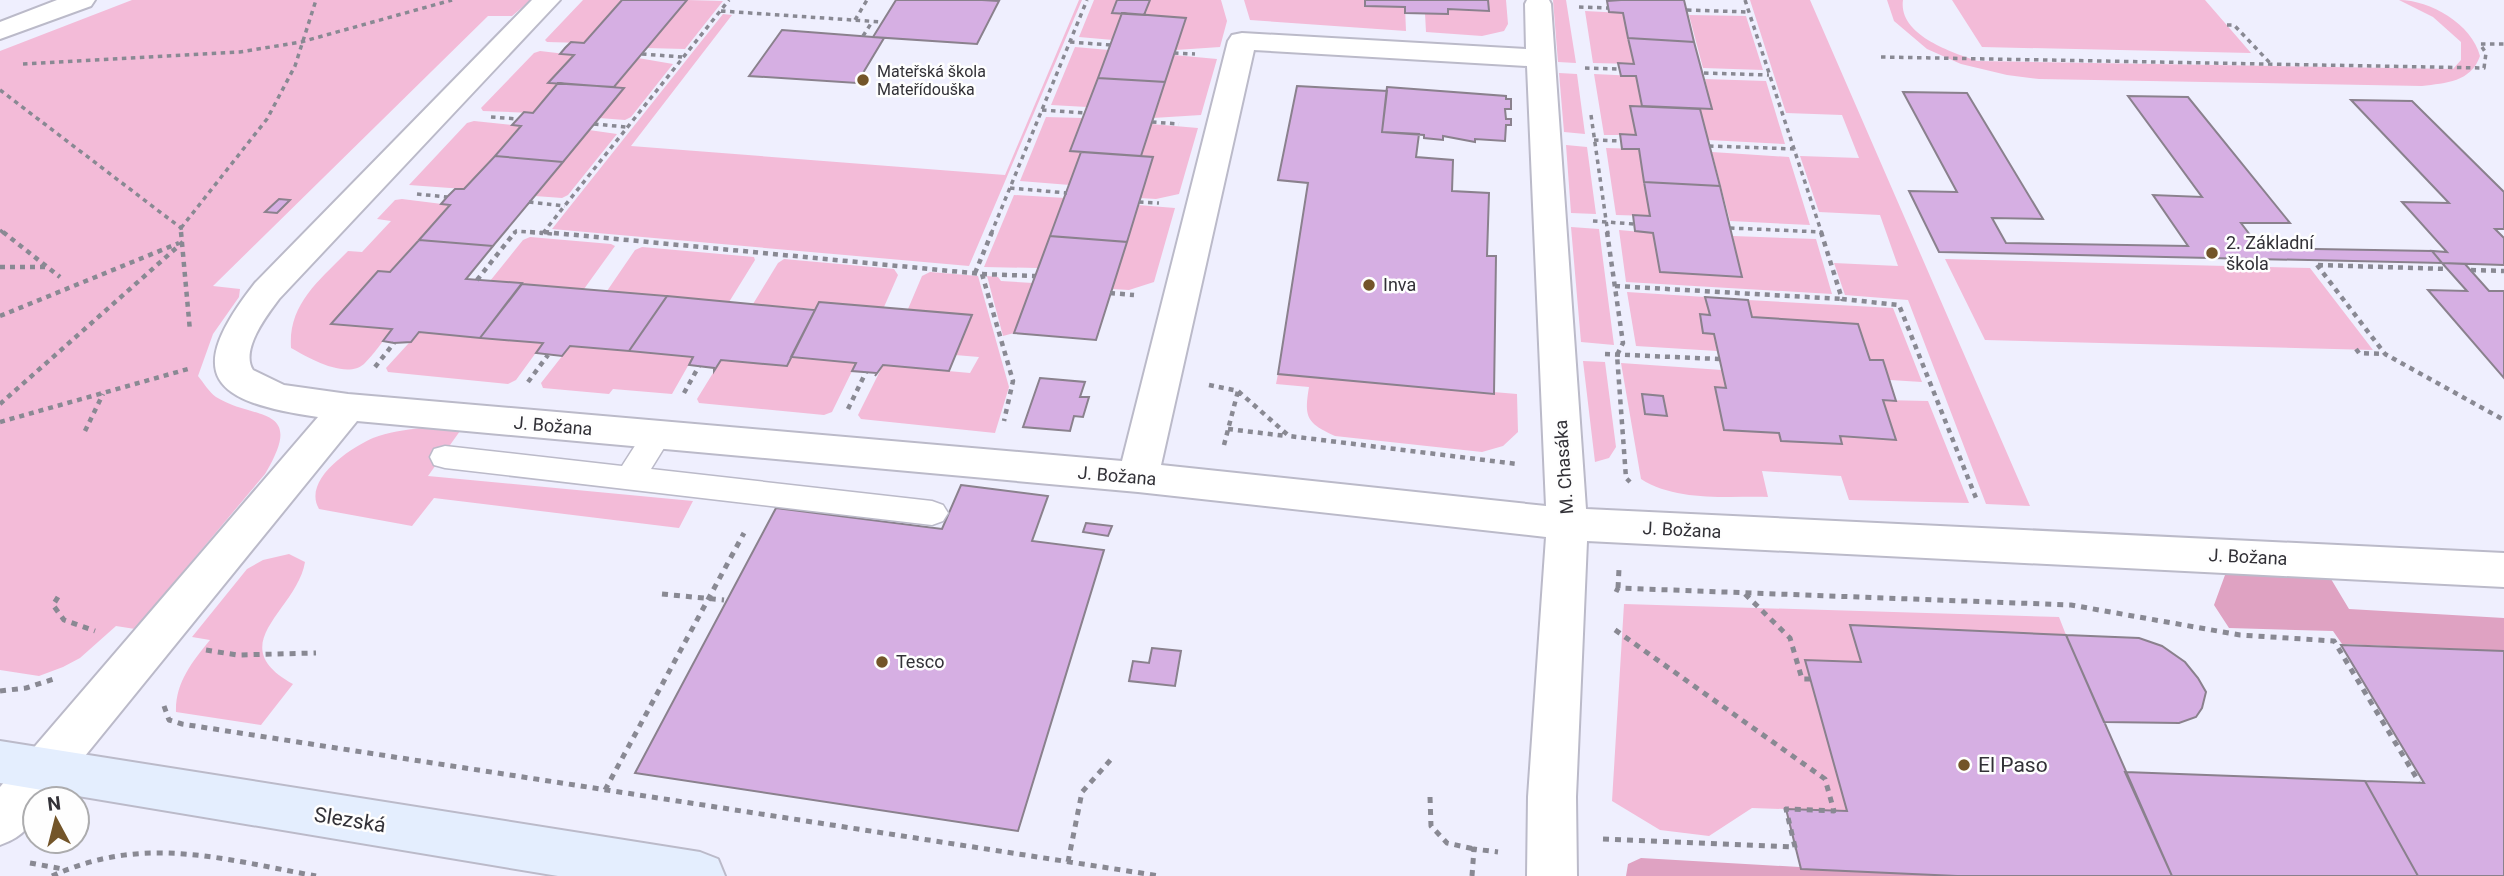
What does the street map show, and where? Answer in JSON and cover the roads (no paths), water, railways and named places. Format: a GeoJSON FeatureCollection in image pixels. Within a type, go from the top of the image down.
{"type":"FeatureCollection","features":[{"type":"Feature","properties":{"kind":"main road","name":"Slezská"},"geometry":{"type":"LineString","coordinates":[[21,766],[700,876]]}},
{"type":"Feature","properties":{"kind":"street"},"geometry":{"type":"LineString","coordinates":[[0,31],[82,0]]}},
{"type":"Feature","properties":{"kind":"street","name":"J. Božana"},"geometry":{"type":"LineString","coordinates":[[547,0],[267,291],[254,308],[231,358],[232,369],[241,381],[278,398],[348,407],[1138,477],[1567,524],[2504,570]]}},
{"type":"Feature","properties":{"kind":"street","name":"M. Chasáka"},"geometry":{"type":"LineString","coordinates":[[1552,876],[1552,797],[1567,524],[1540,58],[1556,2]]}},
{"type":"Feature","properties":{"kind":"street"},"geometry":{"type":"LineString","coordinates":[[1138,477],[1242,41],[1540,58]]}},
{"type":"Feature","properties":{"kind":"street"},"geometry":{"type":"LineString","coordinates":[[0,823],[21,766],[152,642],[348,407]]}},
{"type":"Feature","properties":{"kind":"lane"},"geometry":{"type":"LineString","coordinates":[[630,479],[657,435]]}},
{"type":"Feature","properties":{"kind":"lane"},"geometry":{"type":"LineString","coordinates":[[445,457],[932,513]]}},
{"type":"Feature","properties":{"kind":"place","name":"Mateřská škola Mateřídouška"},"geometry":{"type":"Point","coordinates":[863,80]}},
{"type":"Feature","properties":{"kind":"place","name":"2. Základní škola"},"geometry":{"type":"Point","coordinates":[2212,253]}},
{"type":"Feature","properties":{"kind":"place","name":"Inva"},"geometry":{"type":"Point","coordinates":[1369,285]}},
{"type":"Feature","properties":{"kind":"place","name":"Tesco"},"geometry":{"type":"Point","coordinates":[882,662]}},
{"type":"Feature","properties":{"kind":"place","name":"El Paso"},"geometry":{"type":"Point","coordinates":[1964,765]}}]}
